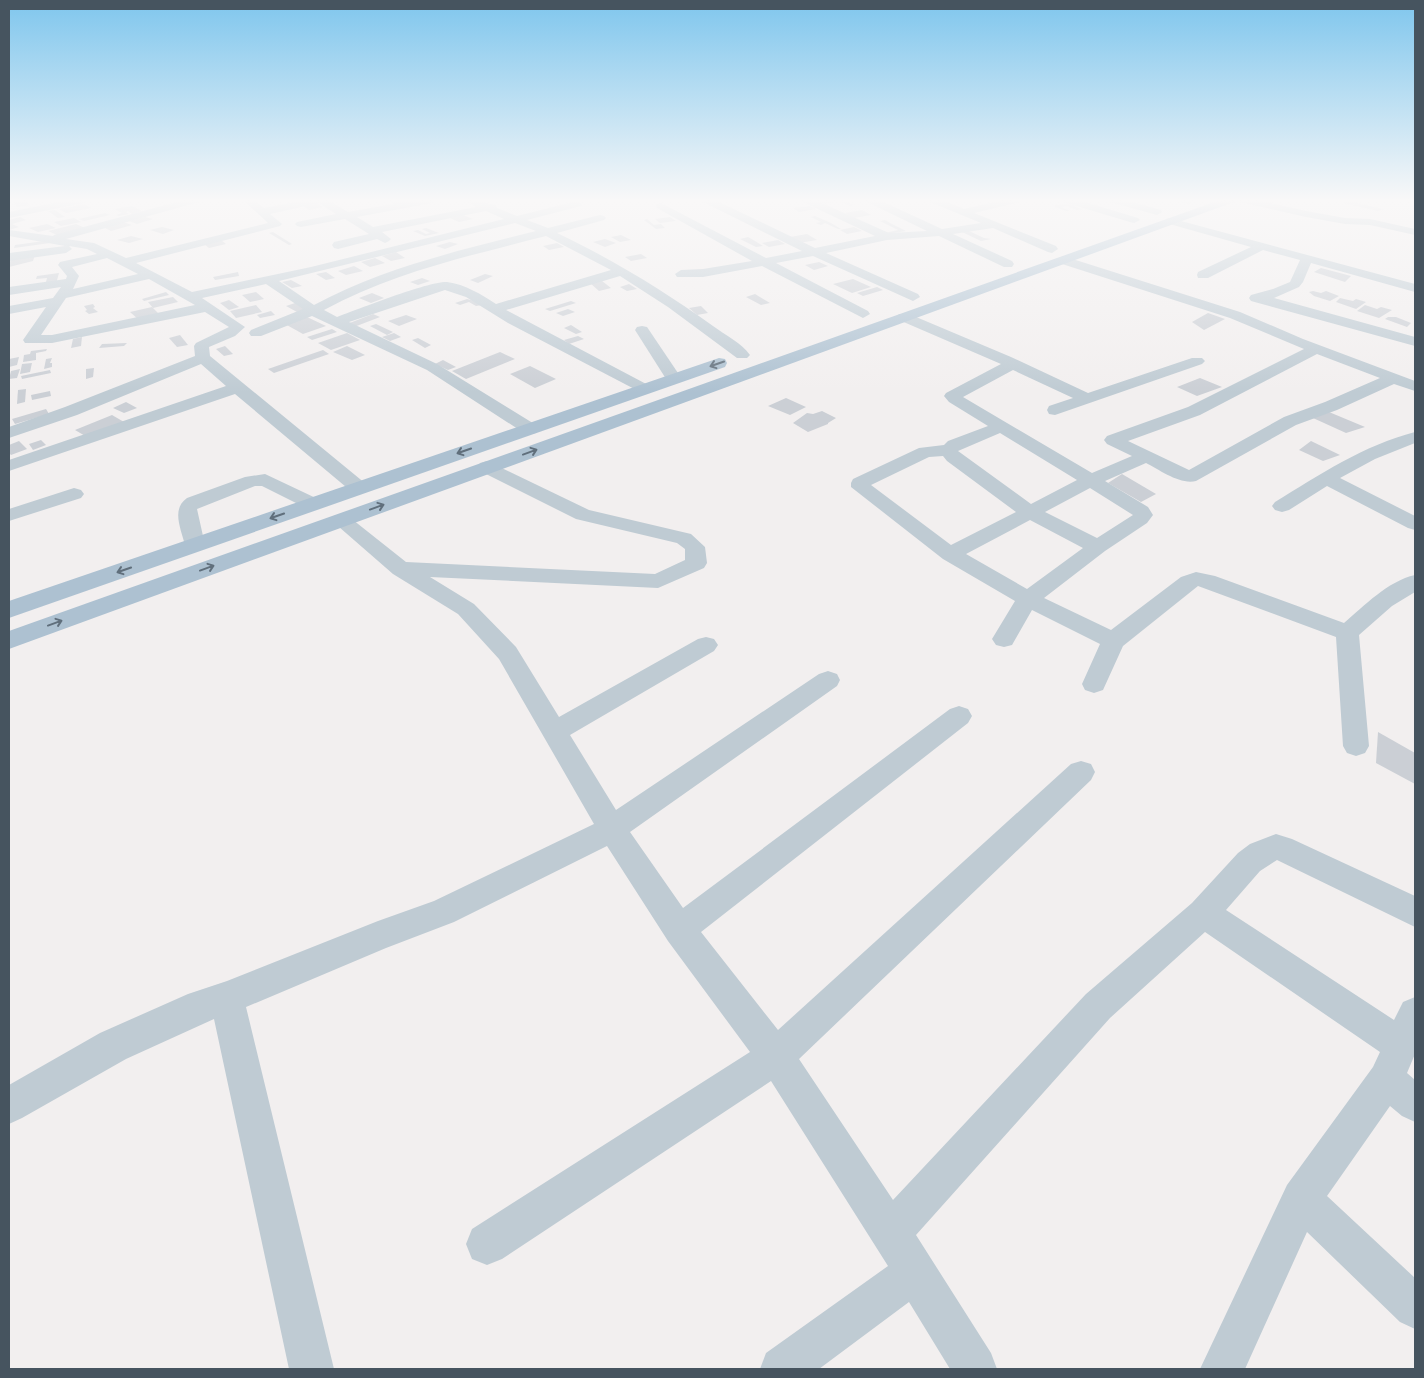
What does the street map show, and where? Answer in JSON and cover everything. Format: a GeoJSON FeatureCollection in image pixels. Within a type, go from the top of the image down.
{"type":"FeatureCollection","features":[{"type":"Feature","properties":{"kind":"main road"},"geometry":{"type":"LineString","coordinates":[[844,320],[1007,264]]}},
{"type":"Feature","properties":{"kind":"main road"},"geometry":{"type":"LineString","coordinates":[[9,640],[904,317],[1032,264]]}},
{"type":"Feature","properties":{"kind":"main road"},"geometry":{"type":"LineString","coordinates":[[9,610],[761,349]]}},
{"type":"Feature","properties":{"kind":"street"},"geometry":{"type":"LineString","coordinates":[[66,264],[59,266],[73,276],[71,282],[30,340],[52,339],[208,307]]}},
{"type":"Feature","properties":{"kind":"street"},"geometry":{"type":"LineString","coordinates":[[130,264],[190,296],[238,327],[231,333],[212,339],[201,346],[203,358],[358,488]]}},
{"type":"Feature","properties":{"kind":"street"},"geometry":{"type":"LineString","coordinates":[[190,296],[333,264]]}},
{"type":"Feature","properties":{"kind":"street"},"geometry":{"type":"LineString","coordinates":[[256,333],[314,310],[344,294],[422,264]]}},
{"type":"Feature","properties":{"kind":"street"},"geometry":{"type":"LineString","coordinates":[[435,264],[446,286]]}},
{"type":"Feature","properties":{"kind":"street"},"geometry":{"type":"LineString","coordinates":[[606,264],[692,316],[742,355]]}},
{"type":"Feature","properties":{"kind":"street"},"geometry":{"type":"LineString","coordinates":[[681,274],[703,273],[753,264]]}},
{"type":"Feature","properties":{"kind":"street"},"geometry":{"type":"LineString","coordinates":[[770,264],[863,314]]}},
{"type":"Feature","properties":{"kind":"street"},"geometry":{"type":"LineString","coordinates":[[840,264],[913,297]]}},
{"type":"Feature","properties":{"kind":"street"},"geometry":{"type":"LineString","coordinates":[[1087,264],[1236,315],[1316,349],[1415,386]]}},
{"type":"Feature","properties":{"kind":"street"},"geometry":{"type":"LineString","coordinates":[[1203,275],[1225,264]]}},
{"type":"Feature","properties":{"kind":"street"},"geometry":{"type":"LineString","coordinates":[[1192,301],[1238,301],[1260,298],[1297,282],[1303,264]]}},
{"type":"Feature","properties":{"kind":"street"},"geometry":{"type":"LineString","coordinates":[[1331,264],[1415,288]]}},
{"type":"Feature","properties":{"kind":"street"},"geometry":{"type":"LineString","coordinates":[[9,310],[149,274],[165,268]]}},
{"type":"Feature","properties":{"kind":"street"},"geometry":{"type":"LineString","coordinates":[[493,309],[620,272]]}},
{"type":"Feature","properties":{"kind":"street"},"geometry":{"type":"LineString","coordinates":[[268,280],[314,310],[432,367],[530,429]]}},
{"type":"Feature","properties":{"kind":"street"},"geometry":{"type":"LineString","coordinates":[[9,291],[71,282]]}},
{"type":"Feature","properties":{"kind":"street"},"geometry":{"type":"LineString","coordinates":[[339,321],[432,289],[446,286],[470,294],[493,309],[644,389]]}},
{"type":"Feature","properties":{"kind":"street"},"geometry":{"type":"LineString","coordinates":[[1260,298],[1415,342]]}},
{"type":"Feature","properties":{"kind":"street"},"geometry":{"type":"LineString","coordinates":[[904,317],[1001,358],[1088,399]]}},
{"type":"Feature","properties":{"kind":"street"},"geometry":{"type":"LineString","coordinates":[[9,324],[45,318]]}},
{"type":"Feature","properties":{"kind":"street"},"geometry":{"type":"LineString","coordinates":[[642,330],[674,379]]}},
{"type":"Feature","properties":{"kind":"street"},"geometry":{"type":"LineString","coordinates":[[1316,349],[1194,411],[1113,440],[1189,476],[1290,421],[1331,406],[1394,378]]}},
{"type":"Feature","properties":{"kind":"street"},"geometry":{"type":"LineString","coordinates":[[9,433],[37,424],[203,358]]}},
{"type":"Feature","properties":{"kind":"street"},"geometry":{"type":"LineString","coordinates":[[1055,410],[1197,361]]}},
{"type":"Feature","properties":{"kind":"street"},"geometry":{"type":"LineString","coordinates":[[1004,639],[1028,599],[1098,547],[1140,519],[1142,515],[1141,511],[955,400],[952,396],[1011,364]]}},
{"type":"Feature","properties":{"kind":"street"},"geometry":{"type":"LineString","coordinates":[[9,466],[237,388]]}},
{"type":"Feature","properties":{"kind":"street"},"geometry":{"type":"LineString","coordinates":[[1001,427],[954,445],[948,450],[925,452],[860,483],[863,490],[950,554],[1028,599],[1113,641]]}},
{"type":"Feature","properties":{"kind":"street"},"geometry":{"type":"LineString","coordinates":[[1282,506],[1325,478],[1369,455],[1415,437]]}},
{"type":"Feature","properties":{"kind":"street"},"geometry":{"type":"LineString","coordinates":[[948,450],[953,457],[1029,512],[1098,547]]}},
{"type":"Feature","properties":{"kind":"street"},"geometry":{"type":"LineString","coordinates":[[950,554],[1090,481],[1147,456]]}},
{"type":"Feature","properties":{"kind":"street"},"geometry":{"type":"LineString","coordinates":[[400,569],[658,581],[696,562],[695,547],[684,538],[583,515],[487,467]]}},
{"type":"Feature","properties":{"kind":"street"},"geometry":{"type":"LineString","coordinates":[[1325,478],[1415,524]]}},
{"type":"Feature","properties":{"kind":"street"},"geometry":{"type":"LineString","coordinates":[[195,545],[187,511],[188,506],[243,484],[265,480],[313,504]]}},
{"type":"Feature","properties":{"kind":"street"},"geometry":{"type":"LineString","coordinates":[[9,516],[74,494]]}},
{"type":"Feature","properties":{"kind":"street"},"geometry":{"type":"LineString","coordinates":[[341,520],[400,569],[466,609],[508,653],[612,829],[680,930],[776,1056],[891,1233],[975,1369]]}},
{"type":"Feature","properties":{"kind":"street"},"geometry":{"type":"LineString","coordinates":[[1094,684],[1113,641],[1189,582],[1196,580],[1207,581],[1347,633]]}},
{"type":"Feature","properties":{"kind":"street"},"geometry":{"type":"LineString","coordinates":[[1347,633],[1384,601],[1415,582]]}},
{"type":"Feature","properties":{"kind":"street"},"geometry":{"type":"LineString","coordinates":[[1347,633],[1356,746]]}},
{"type":"Feature","properties":{"kind":"street"},"geometry":{"type":"LineString","coordinates":[[554,732],[706,645]]}},
{"type":"Feature","properties":{"kind":"street"},"geometry":{"type":"LineString","coordinates":[[9,1106],[113,1046],[200,1006],[227,998],[378,936],[443,912],[612,829],[828,680]]}},
{"type":"Feature","properties":{"kind":"street"},"geometry":{"type":"LineString","coordinates":[[680,930],[959,716]]}},
{"type":"Feature","properties":{"kind":"street"},"geometry":{"type":"LineString","coordinates":[[487,1244],[776,1056],[1081,772]]}},
{"type":"Feature","properties":{"kind":"street"},"geometry":{"type":"LineString","coordinates":[[891,1233],[1098,1006],[1203,913],[1249,862],[1261,853],[1276,847],[1292,852],[1415,912]]}},
{"type":"Feature","properties":{"kind":"street"},"geometry":{"type":"LineString","coordinates":[[1203,913],[1408,1030],[1401,1092],[1301,1199],[1222,1369]]}},
{"type":"Feature","properties":{"kind":"street"},"geometry":{"type":"LineString","coordinates":[[227,998],[312,1369]]}},
{"type":"Feature","properties":{"kind":"street"},"geometry":{"type":"LineString","coordinates":[[1301,1199],[1415,1307]]}},
{"type":"Feature","properties":{"kind":"street"},"geometry":{"type":"LineString","coordinates":[[782,1369],[915,1272]]}},
{"type":"Feature","properties":{"kind":"building"},"geometry":{"type":"Polygon","coordinates":[[[365,264],[380,264],[370,267],[365,264]]]}},
{"type":"Feature","properties":{"kind":"building"},"geometry":{"type":"Polygon","coordinates":[[[824,264],[828,266],[814,270],[805,265],[824,264]]]}},
{"type":"Feature","properties":{"kind":"building"},"geometry":{"type":"Polygon","coordinates":[[[354,266],[363,271],[346,275],[338,271],[354,266]]]}},
{"type":"Feature","properties":{"kind":"building"},"geometry":{"type":"Polygon","coordinates":[[[1321,268],[1351,276],[1345,282],[1314,272],[1321,268]]]}},
{"type":"Feature","properties":{"kind":"building"},"geometry":{"type":"Polygon","coordinates":[[[238,272],[239,276],[215,280],[213,277],[238,272]]]}},
{"type":"Feature","properties":{"kind":"building"},"geometry":{"type":"Polygon","coordinates":[[[326,272],[335,278],[326,280],[316,274],[326,272]]]}},
{"type":"Feature","properties":{"kind":"building"},"geometry":{"type":"Polygon","coordinates":[[[59,273],[56,284],[45,286],[47,278],[36,279],[37,276],[59,273]]]}},
{"type":"Feature","properties":{"kind":"building"},"geometry":{"type":"Polygon","coordinates":[[[485,274],[493,276],[478,283],[470,280],[485,274]]]}},
{"type":"Feature","properties":{"kind":"building"},"geometry":{"type":"Polygon","coordinates":[[[422,278],[430,281],[418,285],[410,282],[422,278]]]}},
{"type":"Feature","properties":{"kind":"building"},"geometry":{"type":"Polygon","coordinates":[[[853,279],[871,287],[852,293],[833,284],[853,279]]]}},
{"type":"Feature","properties":{"kind":"building"},"geometry":{"type":"Polygon","coordinates":[[[291,280],[302,286],[292,288],[282,282],[291,280]]]}},
{"type":"Feature","properties":{"kind":"building"},"geometry":{"type":"Polygon","coordinates":[[[602,281],[611,288],[599,291],[590,283],[602,281]]]}},
{"type":"Feature","properties":{"kind":"building"},"geometry":{"type":"Polygon","coordinates":[[[629,284],[637,289],[627,291],[620,287],[629,284]]]}},
{"type":"Feature","properties":{"kind":"building"},"geometry":{"type":"Polygon","coordinates":[[[877,287],[883,290],[863,296],[857,293],[877,287]]]}},
{"type":"Feature","properties":{"kind":"building"},"geometry":{"type":"Polygon","coordinates":[[[1326,291],[1339,296],[1330,301],[1314,296],[1309,292],[1321,293],[1326,291]]]}},
{"type":"Feature","properties":{"kind":"building"},"geometry":{"type":"Polygon","coordinates":[[[166,292],[169,295],[144,301],[142,299],[166,292]]]}},
{"type":"Feature","properties":{"kind":"building"},"geometry":{"type":"Polygon","coordinates":[[[256,292],[264,299],[250,302],[242,295],[256,292]]]}},
{"type":"Feature","properties":{"kind":"building"},"geometry":{"type":"Polygon","coordinates":[[[372,293],[384,298],[371,303],[359,298],[372,293]]]}},
{"type":"Feature","properties":{"kind":"building"},"geometry":{"type":"Polygon","coordinates":[[[755,294],[770,303],[761,305],[746,297],[755,294]]]}},
{"type":"Feature","properties":{"kind":"building"},"geometry":{"type":"Polygon","coordinates":[[[173,297],[178,302],[153,308],[148,302],[173,297]]]}},
{"type":"Feature","properties":{"kind":"building"},"geometry":{"type":"Polygon","coordinates":[[[1340,298],[1366,302],[1356,309],[1336,302],[1340,298]]]}},
{"type":"Feature","properties":{"kind":"building"},"geometry":{"type":"Polygon","coordinates":[[[467,299],[482,305],[476,306],[469,302],[460,305],[455,303],[467,299]]]}},
{"type":"Feature","properties":{"kind":"building"},"geometry":{"type":"Polygon","coordinates":[[[229,300],[239,307],[229,310],[220,303],[229,300]]]}},
{"type":"Feature","properties":{"kind":"building"},"geometry":{"type":"Polygon","coordinates":[[[571,301],[576,303],[550,311],[545,309],[571,301]]]}},
{"type":"Feature","properties":{"kind":"building"},"geometry":{"type":"Polygon","coordinates":[[[298,302],[308,309],[297,312],[286,306],[298,302]]]}},
{"type":"Feature","properties":{"kind":"building"},"geometry":{"type":"Polygon","coordinates":[[[93,304],[95,307],[93,308],[98,312],[89,314],[85,311],[87,310],[84,306],[93,304]]]}},
{"type":"Feature","properties":{"kind":"building"},"geometry":{"type":"Polygon","coordinates":[[[256,305],[262,312],[236,318],[230,311],[256,305]]]}},
{"type":"Feature","properties":{"kind":"building"},"geometry":{"type":"Polygon","coordinates":[[[1365,305],[1377,309],[1381,307],[1392,310],[1379,318],[1357,311],[1365,305]]]}},
{"type":"Feature","properties":{"kind":"building"},"geometry":{"type":"Polygon","coordinates":[[[701,306],[708,313],[697,315],[689,308],[701,306]]]}},
{"type":"Feature","properties":{"kind":"building"},"geometry":{"type":"Polygon","coordinates":[[[152,307],[159,314],[138,319],[130,312],[152,307]]]}},
{"type":"Feature","properties":{"kind":"building"},"geometry":{"type":"Polygon","coordinates":[[[568,309],[575,312],[563,316],[556,313],[568,309]]]}},
{"type":"Feature","properties":{"kind":"building"},"geometry":{"type":"Polygon","coordinates":[[[271,311],[275,315],[260,318],[257,315],[271,311]]]}},
{"type":"Feature","properties":{"kind":"building"},"geometry":{"type":"Polygon","coordinates":[[[1208,313],[1225,319],[1204,330],[1192,322],[1208,313]]]}},
{"type":"Feature","properties":{"kind":"building"},"geometry":{"type":"Polygon","coordinates":[[[373,314],[380,317],[354,327],[347,324],[373,314]]]}},
{"type":"Feature","properties":{"kind":"building"},"geometry":{"type":"Polygon","coordinates":[[[406,315],[417,319],[399,326],[388,321],[406,315]]]}},
{"type":"Feature","properties":{"kind":"building"},"geometry":{"type":"Polygon","coordinates":[[[307,317],[326,326],[303,334],[285,324],[307,317]]]}},
{"type":"Feature","properties":{"kind":"building"},"geometry":{"type":"Polygon","coordinates":[[[1396,317],[1411,323],[1407,327],[1385,319],[1396,317]]]}},
{"type":"Feature","properties":{"kind":"building"},"geometry":{"type":"Polygon","coordinates":[[[376,324],[393,332],[387,335],[370,326],[376,324]]]}},
{"type":"Feature","properties":{"kind":"building"},"geometry":{"type":"Polygon","coordinates":[[[571,325],[582,332],[576,334],[564,328],[571,325]]]}},
{"type":"Feature","properties":{"kind":"building"},"geometry":{"type":"Polygon","coordinates":[[[332,329],[337,332],[312,340],[307,337],[332,329]]]}},
{"type":"Feature","properties":{"kind":"building"},"geometry":{"type":"Polygon","coordinates":[[[347,333],[360,340],[331,350],[318,343],[347,333]]]}},
{"type":"Feature","properties":{"kind":"building"},"geometry":{"type":"Polygon","coordinates":[[[394,333],[401,337],[390,341],[382,337],[394,333]]]}},
{"type":"Feature","properties":{"kind":"building"},"geometry":{"type":"Polygon","coordinates":[[[180,335],[188,345],[177,347],[169,338],[180,335]]]}},
{"type":"Feature","properties":{"kind":"building"},"geometry":{"type":"Polygon","coordinates":[[[578,336],[584,339],[569,344],[564,340],[578,336]]]}},
{"type":"Feature","properties":{"kind":"building"},"geometry":{"type":"Polygon","coordinates":[[[82,337],[81,346],[71,348],[73,339],[82,337]]]}},
{"type":"Feature","properties":{"kind":"building"},"geometry":{"type":"Polygon","coordinates":[[[418,338],[431,345],[425,348],[412,340],[418,338]]]}},
{"type":"Feature","properties":{"kind":"building"},"geometry":{"type":"Polygon","coordinates":[[[127,343],[124,346],[99,348],[102,344],[127,343]]]}},
{"type":"Feature","properties":{"kind":"building"},"geometry":{"type":"Polygon","coordinates":[[[225,346],[233,354],[224,356],[216,349],[225,346]]]}},
{"type":"Feature","properties":{"kind":"building"},"geometry":{"type":"Polygon","coordinates":[[[347,346],[365,355],[352,360],[333,352],[347,346]]]}},
{"type":"Feature","properties":{"kind":"building"},"geometry":{"type":"Polygon","coordinates":[[[47,349],[46,351],[36,353],[36,360],[23,362],[24,355],[30,354],[31,351],[47,349]]]}},
{"type":"Feature","properties":{"kind":"building"},"geometry":{"type":"Polygon","coordinates":[[[323,350],[329,354],[274,373],[268,369],[323,350]]]}},
{"type":"Feature","properties":{"kind":"building"},"geometry":{"type":"Polygon","coordinates":[[[500,352],[515,359],[466,379],[452,371],[500,352]]]}},
{"type":"Feature","properties":{"kind":"building"},"geometry":{"type":"Polygon","coordinates":[[[19,357],[17,365],[9,367],[9,359],[19,357]]]}},
{"type":"Feature","properties":{"kind":"building"},"geometry":{"type":"Polygon","coordinates":[[[52,358],[50,363],[52,363],[52,367],[44,369],[46,359],[52,358]]]}},
{"type":"Feature","properties":{"kind":"building"},"geometry":{"type":"Polygon","coordinates":[[[443,360],[456,367],[448,370],[435,364],[443,360]]]}},
{"type":"Feature","properties":{"kind":"building"},"geometry":{"type":"Polygon","coordinates":[[[32,363],[30,372],[20,374],[22,364],[32,363]]]}},
{"type":"Feature","properties":{"kind":"building"},"geometry":{"type":"Polygon","coordinates":[[[530,366],[556,379],[535,388],[510,374],[530,366]]]}},
{"type":"Feature","properties":{"kind":"building"},"geometry":{"type":"Polygon","coordinates":[[[94,368],[93,377],[86,379],[86,369],[94,368]]]}},
{"type":"Feature","properties":{"kind":"building"},"geometry":{"type":"Polygon","coordinates":[[[20,369],[17,378],[9,379],[11,371],[20,369]]]}},
{"type":"Feature","properties":{"kind":"building"},"geometry":{"type":"Polygon","coordinates":[[[50,370],[51,373],[22,379],[21,376],[50,370]]]}},
{"type":"Feature","properties":{"kind":"building"},"geometry":{"type":"Polygon","coordinates":[[[1200,378],[1222,387],[1197,396],[1177,387],[1200,378]]]}},
{"type":"Feature","properties":{"kind":"building"},"geometry":{"type":"Polygon","coordinates":[[[26,389],[25,402],[17,404],[18,390],[26,389]]]}},
{"type":"Feature","properties":{"kind":"building"},"geometry":{"type":"Polygon","coordinates":[[[50,391],[51,396],[32,400],[31,395],[50,391]]]}},
{"type":"Feature","properties":{"kind":"building"},"geometry":{"type":"Polygon","coordinates":[[[786,398],[806,407],[790,415],[768,406],[786,398]]]}},
{"type":"Feature","properties":{"kind":"building"},"geometry":{"type":"Polygon","coordinates":[[[126,402],[137,408],[124,413],[113,408],[126,402]]]}},
{"type":"Feature","properties":{"kind":"building"},"geometry":{"type":"Polygon","coordinates":[[[46,409],[49,414],[15,424],[12,419],[46,409]]]}},
{"type":"Feature","properties":{"kind":"building"},"geometry":{"type":"Polygon","coordinates":[[[822,411],[836,418],[828,424],[808,432],[793,423],[807,413],[813,414],[822,411]]]}},
{"type":"Feature","properties":{"kind":"building"},"geometry":{"type":"Polygon","coordinates":[[[1329,412],[1365,427],[1346,433],[1313,418],[1329,412]]]}},
{"type":"Feature","properties":{"kind":"building"},"geometry":{"type":"Polygon","coordinates":[[[112,415],[124,422],[87,437],[75,430],[112,415]]]}},
{"type":"Feature","properties":{"kind":"building"},"geometry":{"type":"Polygon","coordinates":[[[41,440],[46,445],[33,450],[29,444],[41,440]]]}},
{"type":"Feature","properties":{"kind":"building"},"geometry":{"type":"Polygon","coordinates":[[[19,441],[27,449],[11,455],[9,453],[9,445],[19,441]]]}},
{"type":"Feature","properties":{"kind":"building"},"geometry":{"type":"Polygon","coordinates":[[[1311,441],[1340,455],[1323,461],[1299,450],[1311,441]]]}},
{"type":"Feature","properties":{"kind":"building"},"geometry":{"type":"Polygon","coordinates":[[[1122,474],[1156,494],[1141,502],[1108,483],[1122,474]]]}},
{"type":"Feature","properties":{"kind":"building"},"geometry":{"type":"Polygon","coordinates":[[[1378,732],[1415,753],[1415,784],[1376,763],[1378,732]]]}}]}
